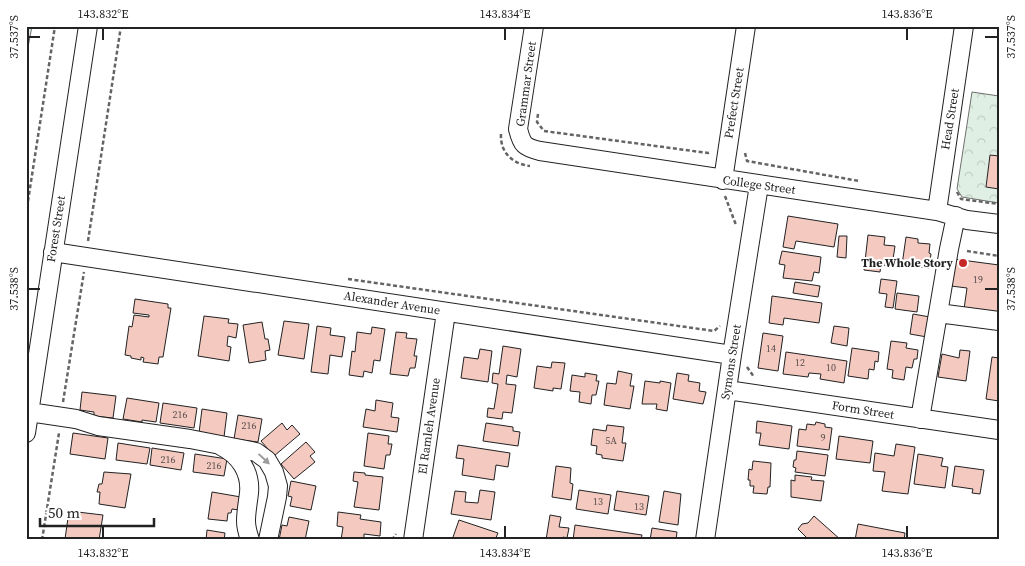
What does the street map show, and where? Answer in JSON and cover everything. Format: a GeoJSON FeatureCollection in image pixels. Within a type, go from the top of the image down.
{"type":"FeatureCollection","features":[{"type":"Feature","properties":{"kind":"street","name":"Forest Street"},"geometry":{"type":"LineString","coordinates":[[26,433],[32,361],[53,252],[88,26]]}},
{"type":"Feature","properties":{"kind":"street","name":"Grammar Street"},"geometry":{"type":"LineString","coordinates":[[521,141],[518,129],[534,26]]}},
{"type":"Feature","properties":{"kind":"street","name":"Prefect Street"},"geometry":{"type":"LineString","coordinates":[[723,180],[746,26]]}},
{"type":"Feature","properties":{"kind":"street","name":"Head Street"},"geometry":{"type":"LineString","coordinates":[[937,211],[964,26]]}},
{"type":"Feature","properties":{"kind":"street","name":"College Street"},"geometry":{"type":"LineString","coordinates":[[521,141],[528,148],[540,152],[723,180],[937,211],[959,207],[967,220],[999,224]]}},
{"type":"Feature","properties":{"kind":"street","name":"Symons Street"},"geometry":{"type":"LineString","coordinates":[[705,540],[727,390],[740,356],[759,185]]}},
{"type":"Feature","properties":{"kind":"street"},"geometry":{"type":"LineString","coordinates":[[920,419],[959,207]]}},
{"type":"Feature","properties":{"kind":"street","name":"Alexander Avenue"},"geometry":{"type":"LineString","coordinates":[[53,252],[740,356]]}},
{"type":"Feature","properties":{"kind":"street","name":"El Ramleh Avenue"},"geometry":{"type":"LineString","coordinates":[[413,540],[446,312]]}},
{"type":"Feature","properties":{"kind":"street"},"geometry":{"type":"LineString","coordinates":[[938,313],[999,321]]}},
{"type":"Feature","properties":{"kind":"street","name":"Form Street"},"geometry":{"type":"LineString","coordinates":[[727,390],[999,430]]}},
{"type":"Feature","properties":{"kind":"street"},"geometry":{"type":"LineString","coordinates":[[29,412],[76,419],[98,426],[190,439],[256,452],[267,460],[274,472],[278,486],[268,540]]}},
{"type":"Feature","properties":{"kind":"street"},"geometry":{"type":"LineString","coordinates":[[218,445],[237,456],[246,470],[249,480],[249,492],[245,522],[250,540]]}},
{"type":"Feature","properties":{"kind":"path"},"geometry":{"type":"LineString","coordinates":[[26,214],[55,26]]}},
{"type":"Feature","properties":{"kind":"path"},"geometry":{"type":"LineString","coordinates":[[88,242],[121,26]]}},
{"type":"Feature","properties":{"kind":"path"},"geometry":{"type":"LineString","coordinates":[[537,122],[544,131],[708,153]]}},
{"type":"Feature","properties":{"kind":"path"},"geometry":{"type":"LineString","coordinates":[[747,161],[865,182]]}},
{"type":"Feature","properties":{"kind":"path"},"geometry":{"type":"LineString","coordinates":[[26,186],[30,187]]}},
{"type":"Feature","properties":{"kind":"path"},"geometry":{"type":"LineString","coordinates":[[959,207],[999,204]]}},
{"type":"Feature","properties":{"kind":"path"},"geometry":{"type":"LineString","coordinates":[[967,252],[999,256]]}},
{"type":"Feature","properties":{"kind":"path"},"geometry":{"type":"LineString","coordinates":[[343,278],[714,331],[721,325]]}},
{"type":"Feature","properties":{"kind":"path"},"geometry":{"type":"LineString","coordinates":[[740,356],[747,368]]}},
{"type":"Feature","properties":{"kind":"green space"},"geometry":{"type":"Polygon","coordinates":[[[26,26],[32,26],[26,58],[26,26]]]}},
{"type":"Feature","properties":{"kind":"green space"},"geometry":{"type":"Polygon","coordinates":[[[972,92],[999,96],[999,203],[962,197],[957,189],[972,92]]]}},
{"type":"Feature","properties":{"kind":"building"},"geometry":{"type":"Polygon","coordinates":[[[990,155],[999,156],[999,189],[986,187],[990,155]]]}},
{"type":"Feature","properties":{"kind":"building"},"geometry":{"type":"Polygon","coordinates":[[[788,216],[838,224],[834,247],[796,241],[794,249],[783,247],[788,216]]]}},
{"type":"Feature","properties":{"kind":"building"},"geometry":{"type":"Polygon","coordinates":[[[868,235],[885,237],[884,245],[895,246],[892,266],[881,265],[880,272],[864,270],[868,235]]]}},
{"type":"Feature","properties":{"kind":"building"},"geometry":{"type":"Polygon","coordinates":[[[839,236],[847,236],[846,258],[837,257],[839,236]]]}},
{"type":"Feature","properties":{"kind":"building"},"geometry":{"type":"Polygon","coordinates":[[[906,237],[918,239],[918,243],[930,244],[929,268],[902,265],[906,237]]]}},
{"type":"Feature","properties":{"kind":"building"},"geometry":{"type":"Polygon","coordinates":[[[782,251],[821,257],[819,273],[814,272],[812,281],[783,278],[785,265],[779,264],[782,251]]]}},
{"type":"Feature","properties":{"kind":"building"},"geometry":{"type":"Polygon","coordinates":[[[954,259],[999,265],[999,314],[964,309],[967,288],[951,286],[954,259]]]}},
{"type":"Feature","properties":{"kind":"building"},"geometry":{"type":"Polygon","coordinates":[[[881,279],[897,281],[893,308],[885,307],[887,294],[879,293],[881,279]]]}},
{"type":"Feature","properties":{"kind":"building"},"geometry":{"type":"Polygon","coordinates":[[[795,282],[820,286],[818,297],[793,293],[795,282]]]}},
{"type":"Feature","properties":{"kind":"building"},"geometry":{"type":"Polygon","coordinates":[[[897,293],[919,296],[917,312],[895,309],[897,293]]]}},
{"type":"Feature","properties":{"kind":"building"},"geometry":{"type":"Polygon","coordinates":[[[772,296],[822,303],[819,323],[784,318],[783,325],[769,323],[772,296]]]}},
{"type":"Feature","properties":{"kind":"building"},"geometry":{"type":"Polygon","coordinates":[[[135,299],[168,304],[168,308],[171,308],[163,357],[159,357],[158,364],[143,362],[144,358],[141,357],[141,360],[125,355],[129,326],[132,327],[134,315],[149,317],[149,315],[133,313],[135,299]]]}},
{"type":"Feature","properties":{"kind":"building"},"geometry":{"type":"Polygon","coordinates":[[[913,314],[930,317],[927,337],[910,334],[913,314]]]}},
{"type":"Feature","properties":{"kind":"building"},"geometry":{"type":"Polygon","coordinates":[[[204,316],[229,319],[228,323],[238,324],[236,338],[228,336],[227,346],[231,347],[229,361],[198,356],[204,316]]]}},
{"type":"Feature","properties":{"kind":"building"},"geometry":{"type":"Polygon","coordinates":[[[284,321],[309,324],[304,359],[278,355],[284,321]]]}},
{"type":"Feature","properties":{"kind":"building"},"geometry":{"type":"Polygon","coordinates":[[[262,322],[265,339],[268,339],[270,350],[265,351],[266,360],[249,363],[243,325],[262,322]]]}},
{"type":"Feature","properties":{"kind":"building"},"geometry":{"type":"Polygon","coordinates":[[[317,326],[331,328],[330,335],[345,337],[342,357],[330,355],[328,374],[311,372],[317,326]]]}},
{"type":"Feature","properties":{"kind":"building"},"geometry":{"type":"Polygon","coordinates":[[[834,326],[849,328],[847,346],[831,343],[834,326]]]}},
{"type":"Feature","properties":{"kind":"building"},"geometry":{"type":"Polygon","coordinates":[[[372,327],[385,329],[380,361],[374,360],[372,373],[364,371],[363,377],[349,375],[352,351],[355,352],[357,332],[371,334],[372,327]]]}},
{"type":"Feature","properties":{"kind":"building"},"geometry":{"type":"Polygon","coordinates":[[[396,332],[407,333],[406,338],[417,339],[414,356],[417,356],[415,368],[410,368],[408,376],[390,374],[396,332]]]}},
{"type":"Feature","properties":{"kind":"building"},"geometry":{"type":"Polygon","coordinates":[[[763,333],[783,336],[778,371],[758,368],[763,333]]]}},
{"type":"Feature","properties":{"kind":"building"},"geometry":{"type":"Polygon","coordinates":[[[891,341],[907,343],[906,348],[918,350],[917,359],[914,359],[912,368],[906,367],[904,380],[892,378],[893,370],[887,369],[891,341]]]}},
{"type":"Feature","properties":{"kind":"building"},"geometry":{"type":"Polygon","coordinates":[[[503,346],[521,349],[517,377],[507,375],[506,384],[516,385],[512,413],[503,412],[502,419],[487,417],[488,408],[494,409],[498,384],[492,383],[493,373],[499,374],[503,346]]]}},
{"type":"Feature","properties":{"kind":"building"},"geometry":{"type":"Polygon","coordinates":[[[852,348],[879,352],[878,362],[875,361],[874,370],[869,369],[868,379],[848,376],[852,348]]]}},
{"type":"Feature","properties":{"kind":"building"},"geometry":{"type":"Polygon","coordinates":[[[480,349],[492,351],[488,382],[461,378],[464,357],[478,359],[480,349]]]}},
{"type":"Feature","properties":{"kind":"building"},"geometry":{"type":"Polygon","coordinates":[[[960,350],[970,351],[966,381],[938,377],[942,354],[959,358],[960,350]]]}},
{"type":"Feature","properties":{"kind":"building"},"geometry":{"type":"Polygon","coordinates":[[[786,352],[847,361],[844,383],[820,379],[821,374],[809,373],[808,377],[783,374],[786,352]]]}},
{"type":"Feature","properties":{"kind":"building"},"geometry":{"type":"Polygon","coordinates":[[[992,357],[999,358],[999,401],[986,399],[992,357]]]}},
{"type":"Feature","properties":{"kind":"building"},"geometry":{"type":"Polygon","coordinates":[[[552,362],[565,363],[561,389],[553,388],[553,391],[534,388],[537,366],[551,368],[552,362]]]}},
{"type":"Feature","properties":{"kind":"building"},"geometry":{"type":"Polygon","coordinates":[[[618,371],[632,374],[630,386],[634,386],[630,409],[604,405],[607,383],[616,384],[618,371]]]}},
{"type":"Feature","properties":{"kind":"building"},"geometry":{"type":"Polygon","coordinates":[[[585,373],[597,375],[596,381],[599,381],[596,395],[592,395],[591,404],[579,402],[580,392],[570,391],[572,375],[585,377],[585,373]]]}},
{"type":"Feature","properties":{"kind":"building"},"geometry":{"type":"Polygon","coordinates":[[[677,373],[689,375],[688,381],[700,383],[699,391],[706,392],[703,404],[673,399],[677,373]]]}},
{"type":"Feature","properties":{"kind":"building"},"geometry":{"type":"Polygon","coordinates":[[[645,381],[671,383],[667,411],[656,409],[657,404],[642,404],[645,381]]]}},
{"type":"Feature","properties":{"kind":"building"},"geometry":{"type":"Polygon","coordinates":[[[82,392],[116,396],[113,418],[94,416],[94,412],[80,410],[82,392]]]}},
{"type":"Feature","properties":{"kind":"building"},"geometry":{"type":"Polygon","coordinates":[[[127,398],[159,403],[156,422],[123,419],[127,398]]]}},
{"type":"Feature","properties":{"kind":"building"},"geometry":{"type":"Polygon","coordinates":[[[376,400],[393,403],[391,417],[399,418],[397,432],[363,427],[366,409],[375,411],[376,400]]]}},
{"type":"Feature","properties":{"kind":"building"},"geometry":{"type":"Polygon","coordinates":[[[163,403],[197,408],[194,428],[160,423],[163,403]]]}},
{"type":"Feature","properties":{"kind":"building"},"geometry":{"type":"Polygon","coordinates":[[[202,409],[227,413],[224,437],[199,433],[202,409]]]}},
{"type":"Feature","properties":{"kind":"building"},"geometry":{"type":"Polygon","coordinates":[[[238,415],[262,419],[258,442],[234,439],[238,415]]]}},
{"type":"Feature","properties":{"kind":"building"},"geometry":{"type":"Polygon","coordinates":[[[757,421],[792,426],[789,449],[759,445],[761,433],[756,433],[757,421]]]}},
{"type":"Feature","properties":{"kind":"building"},"geometry":{"type":"Polygon","coordinates":[[[816,422],[825,424],[825,427],[832,428],[829,450],[797,446],[799,429],[806,430],[807,424],[815,425],[816,422]]]}},
{"type":"Feature","properties":{"kind":"building"},"geometry":{"type":"Polygon","coordinates":[[[282,423],[287,430],[292,425],[300,434],[274,456],[261,441],[282,423]]]}},
{"type":"Feature","properties":{"kind":"building"},"geometry":{"type":"Polygon","coordinates":[[[486,423],[513,427],[513,431],[520,432],[518,446],[483,441],[486,423]]]}},
{"type":"Feature","properties":{"kind":"building"},"geometry":{"type":"Polygon","coordinates":[[[607,425],[624,427],[622,443],[626,443],[623,461],[602,458],[602,455],[596,454],[597,446],[591,445],[593,429],[606,431],[607,425]]]}},
{"type":"Feature","properties":{"kind":"building"},"geometry":{"type":"Polygon","coordinates":[[[73,433],[108,438],[105,459],[70,454],[73,433]]]}},
{"type":"Feature","properties":{"kind":"building"},"geometry":{"type":"Polygon","coordinates":[[[368,433],[389,436],[388,444],[392,444],[390,455],[386,455],[384,469],[364,466],[368,433]]]}},
{"type":"Feature","properties":{"kind":"building"},"geometry":{"type":"Polygon","coordinates":[[[839,436],[873,441],[870,463],[836,459],[839,436]]]}},
{"type":"Feature","properties":{"kind":"building"},"geometry":{"type":"Polygon","coordinates":[[[306,442],[315,452],[310,456],[315,462],[294,479],[281,464],[306,442]]]}},
{"type":"Feature","properties":{"kind":"building"},"geometry":{"type":"Polygon","coordinates":[[[118,443],[150,448],[147,464],[116,460],[118,443]]]}},
{"type":"Feature","properties":{"kind":"building"},"geometry":{"type":"Polygon","coordinates":[[[896,444],[915,447],[908,494],[882,491],[885,472],[873,471],[875,453],[894,456],[896,444]]]}},
{"type":"Feature","properties":{"kind":"building"},"geometry":{"type":"Polygon","coordinates":[[[458,445],[510,453],[508,467],[496,465],[494,480],[462,475],[464,459],[456,458],[458,445]]]}},
{"type":"Feature","properties":{"kind":"building"},"geometry":{"type":"Polygon","coordinates":[[[152,448],[184,453],[181,470],[150,465],[152,448]]]}},
{"type":"Feature","properties":{"kind":"building"},"geometry":{"type":"Polygon","coordinates":[[[797,451],[828,455],[825,476],[795,472],[796,468],[793,467],[797,451]]]}},
{"type":"Feature","properties":{"kind":"building"},"geometry":{"type":"Polygon","coordinates":[[[195,454],[227,459],[224,476],[193,472],[195,454]]]}},
{"type":"Feature","properties":{"kind":"building"},"geometry":{"type":"Polygon","coordinates":[[[918,454],[943,458],[941,466],[948,467],[945,488],[914,484],[918,454]]]}},
{"type":"Feature","properties":{"kind":"building"},"geometry":{"type":"Polygon","coordinates":[[[753,461],[771,463],[770,487],[768,487],[767,494],[753,493],[754,486],[750,486],[750,480],[748,480],[749,469],[752,470],[753,461]]]}},
{"type":"Feature","properties":{"kind":"building"},"geometry":{"type":"Polygon","coordinates":[[[556,466],[571,468],[570,483],[573,484],[571,500],[552,497],[556,466]]]}},
{"type":"Feature","properties":{"kind":"building"},"geometry":{"type":"Polygon","coordinates":[[[955,466],[984,470],[980,494],[972,493],[973,489],[952,486],[955,466]]]}},
{"type":"Feature","properties":{"kind":"building"},"geometry":{"type":"Polygon","coordinates":[[[104,472],[131,474],[125,508],[99,504],[100,492],[97,492],[99,484],[102,484],[104,472]]]}},
{"type":"Feature","properties":{"kind":"building"},"geometry":{"type":"Polygon","coordinates":[[[354,472],[383,477],[379,510],[354,507],[358,482],[353,481],[354,472]]]}},
{"type":"Feature","properties":{"kind":"building"},"geometry":{"type":"Polygon","coordinates":[[[795,475],[812,477],[811,480],[824,481],[821,501],[791,497],[791,480],[795,481],[795,475]]]}},
{"type":"Feature","properties":{"kind":"building"},"geometry":{"type":"Polygon","coordinates":[[[291,481],[316,486],[311,510],[290,506],[292,497],[288,496],[291,481]]]}},
{"type":"Feature","properties":{"kind":"building"},"geometry":{"type":"Polygon","coordinates":[[[480,490],[495,492],[491,520],[451,514],[455,491],[466,492],[465,502],[478,503],[480,490]]]}},
{"type":"Feature","properties":{"kind":"building"},"geometry":{"type":"Polygon","coordinates":[[[579,490],[611,495],[608,514],[576,509],[579,490]]]}},
{"type":"Feature","properties":{"kind":"building"},"geometry":{"type":"Polygon","coordinates":[[[617,491],[649,496],[646,515],[614,510],[617,491]]]}},
{"type":"Feature","properties":{"kind":"building"},"geometry":{"type":"Polygon","coordinates":[[[664,491],[681,494],[678,525],[659,522],[664,491]]]}},
{"type":"Feature","properties":{"kind":"building"},"geometry":{"type":"Polygon","coordinates":[[[212,492],[241,497],[239,510],[232,509],[231,513],[228,513],[227,521],[208,519],[212,492]]]}},
{"type":"Feature","properties":{"kind":"building"},"geometry":{"type":"Polygon","coordinates":[[[69,511],[103,515],[99,540],[65,539],[69,511]]]}},
{"type":"Feature","properties":{"kind":"building"},"geometry":{"type":"Polygon","coordinates":[[[338,512],[361,515],[360,519],[381,522],[380,536],[364,534],[364,540],[341,540],[343,527],[337,526],[338,512]]]}},
{"type":"Feature","properties":{"kind":"building"},"geometry":{"type":"Polygon","coordinates":[[[550,515],[561,517],[559,527],[569,528],[567,538],[563,537],[562,540],[546,540],[550,515]]]}},
{"type":"Feature","properties":{"kind":"building"},"geometry":{"type":"Polygon","coordinates":[[[814,516],[841,540],[809,540],[798,529],[802,524],[808,523],[814,516]]]}},
{"type":"Feature","properties":{"kind":"building"},"geometry":{"type":"Polygon","coordinates":[[[289,517],[309,521],[305,540],[279,540],[282,525],[287,526],[289,517]]]}},
{"type":"Feature","properties":{"kind":"building"},"geometry":{"type":"Polygon","coordinates":[[[459,520],[498,533],[495,540],[452,540],[459,520]]]}},
{"type":"Feature","properties":{"kind":"building"},"geometry":{"type":"Polygon","coordinates":[[[858,524],[905,533],[904,540],[855,540],[858,524]]]}},
{"type":"Feature","properties":{"kind":"building"},"geometry":{"type":"Polygon","coordinates":[[[575,525],[642,535],[641,540],[573,540],[575,525]]]}},
{"type":"Feature","properties":{"kind":"building"},"geometry":{"type":"Polygon","coordinates":[[[652,528],[677,532],[676,540],[650,540],[652,528]]]}},
{"type":"Feature","properties":{"kind":"building"},"geometry":{"type":"Polygon","coordinates":[[[207,530],[225,533],[224,540],[206,540],[207,530]]]}},
{"type":"Feature","properties":{"kind":"place","name":"The Whole Story"},"geometry":{"type":"Point","coordinates":[963,263]}}]}
